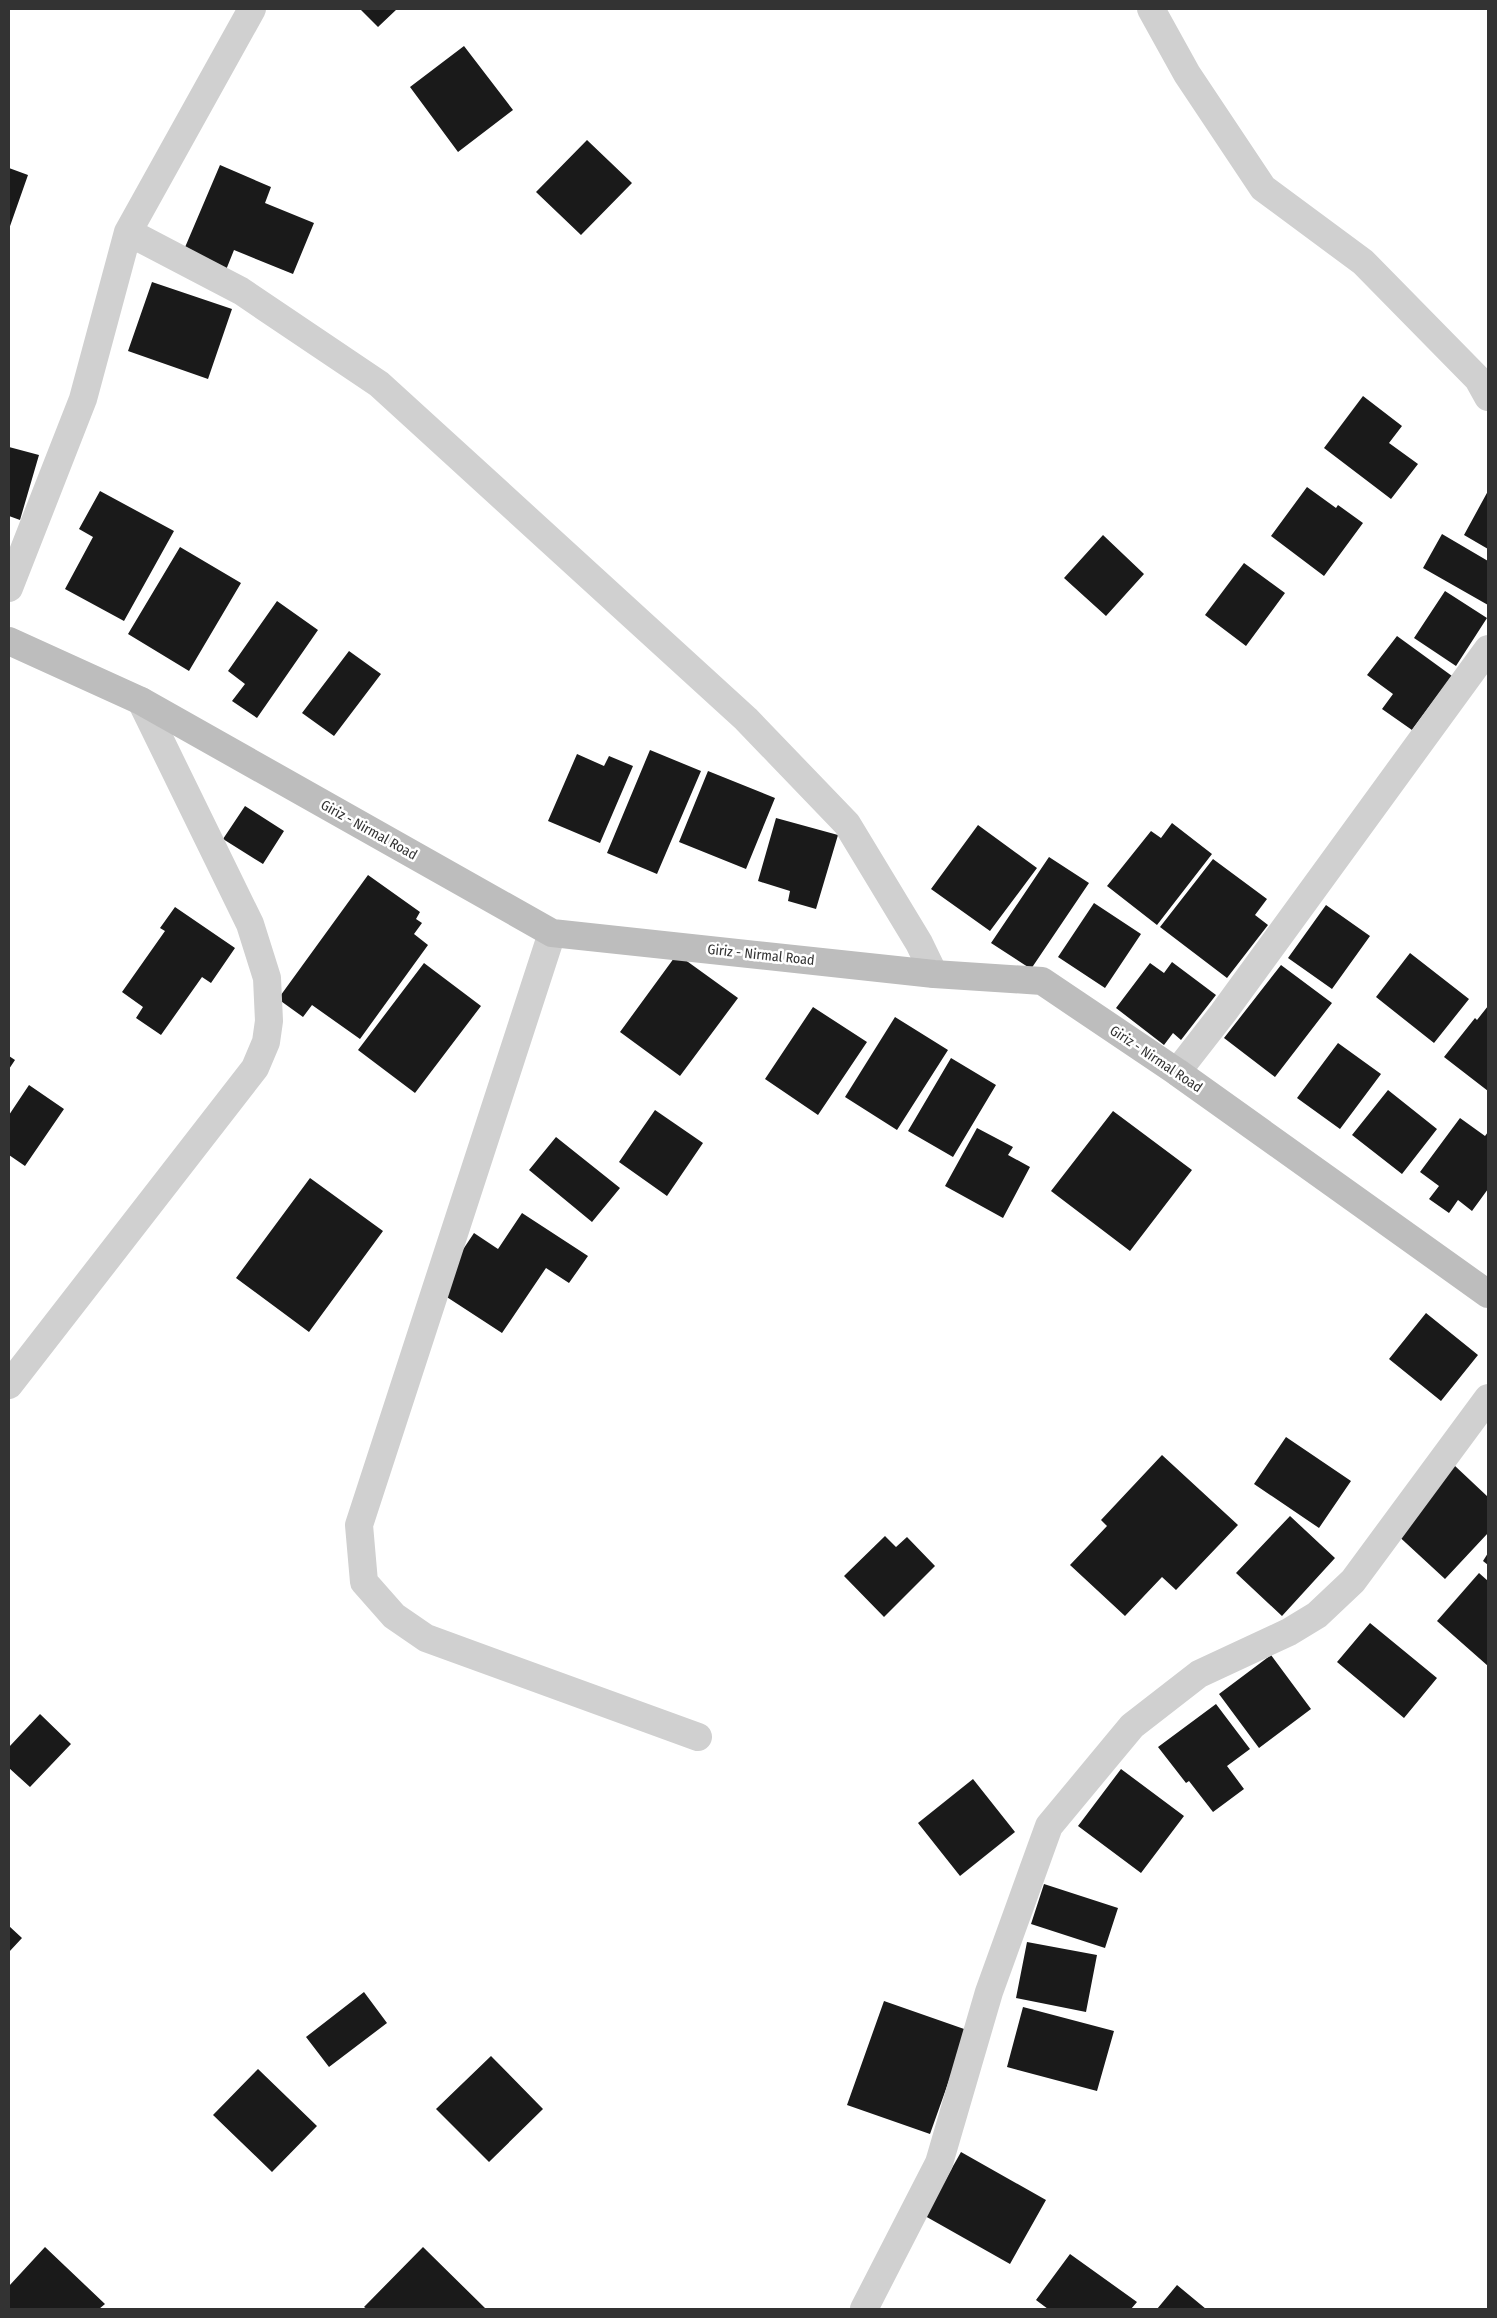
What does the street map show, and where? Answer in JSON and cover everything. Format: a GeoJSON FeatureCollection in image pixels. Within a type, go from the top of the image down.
{"type":"FeatureCollection","features":[{"type":"Feature","properties":{"kind":"main road","name":"Giriz - Nirmal Road"},"geometry":{"type":"LineString","coordinates":[[9,641],[141,701],[552,933],[934,974],[1042,981],[1177,1072],[1488,1294]]}},
{"type":"Feature","properties":{"kind":"street"},"geometry":{"type":"LineString","coordinates":[[9,588],[83,399],[128,232],[252,9]]}},
{"type":"Feature","properties":{"kind":"street"},"geometry":{"type":"LineString","coordinates":[[1152,9],[1187,74],[1263,188],[1363,262],[1478,379],[1488,397]]}},
{"type":"Feature","properties":{"kind":"street"},"geometry":{"type":"LineString","coordinates":[[128,232],[241,291],[379,384],[738,713],[847,824],[919,943],[934,974]]}},
{"type":"Feature","properties":{"kind":"street"},"geometry":{"type":"LineString","coordinates":[[1177,1072],[1223,1013],[1488,649]]}},
{"type":"Feature","properties":{"kind":"street"},"geometry":{"type":"LineString","coordinates":[[9,1385],[255,1068],[266,1042],[269,1021],[267,978],[250,924],[141,701]]}},
{"type":"Feature","properties":{"kind":"street"},"geometry":{"type":"LineString","coordinates":[[552,933],[359,1525],[364,1582],[394,1616],[426,1638],[698,1737]]}},
{"type":"Feature","properties":{"kind":"street"},"geometry":{"type":"LineString","coordinates":[[864,2309],[939,2163],[989,1992],[1049,1826],[1132,1726],[1199,1674],[1289,1632],[1317,1614],[1353,1581],[1488,1398]]}},
{"type":"Feature","properties":{"kind":"building"},"geometry":{"type":"Polygon","coordinates":[[[360,9],[397,9],[378,27],[360,9]]]}},
{"type":"Feature","properties":{"kind":"building"},"geometry":{"type":"Polygon","coordinates":[[[464,46],[513,110],[458,152],[410,87],[464,46]]]}},
{"type":"Feature","properties":{"kind":"building"},"geometry":{"type":"Polygon","coordinates":[[[587,140],[632,183],[581,235],[536,192],[587,140]]]}},
{"type":"Feature","properties":{"kind":"building"},"geometry":{"type":"Polygon","coordinates":[[[220,165],[271,187],[265,203],[314,223],[293,274],[234,250],[226,270],[183,252],[220,165]]]}},
{"type":"Feature","properties":{"kind":"building"},"geometry":{"type":"Polygon","coordinates":[[[9,168],[28,175],[9,229],[9,168]]]}},
{"type":"Feature","properties":{"kind":"building"},"geometry":{"type":"Polygon","coordinates":[[[152,282],[232,309],[208,379],[128,351],[152,282]]]}},
{"type":"Feature","properties":{"kind":"building"},"geometry":{"type":"Polygon","coordinates":[[[1363,396],[1402,426],[1389,443],[1418,464],[1391,499],[1324,448],[1363,396]]]}},
{"type":"Feature","properties":{"kind":"building"},"geometry":{"type":"Polygon","coordinates":[[[9,447],[39,455],[20,520],[9,516],[9,447]]]}},
{"type":"Feature","properties":{"kind":"building"},"geometry":{"type":"Polygon","coordinates":[[[1307,487],[1336,508],[1338,505],[1363,523],[1324,576],[1271,536],[1307,487]]]}},
{"type":"Feature","properties":{"kind":"building"},"geometry":{"type":"Polygon","coordinates":[[[100,491],[174,531],[124,621],[65,589],[93,537],[79,529],[100,491]]]}},
{"type":"Feature","properties":{"kind":"building"},"geometry":{"type":"Polygon","coordinates":[[[1488,491],[1488,549],[1464,535],[1488,491]]]}},
{"type":"Feature","properties":{"kind":"building"},"geometry":{"type":"Polygon","coordinates":[[[1442,534],[1488,561],[1488,605],[1423,568],[1442,534]]]}},
{"type":"Feature","properties":{"kind":"building"},"geometry":{"type":"Polygon","coordinates":[[[1103,535],[1144,574],[1106,616],[1064,578],[1103,535]]]}},
{"type":"Feature","properties":{"kind":"building"},"geometry":{"type":"Polygon","coordinates":[[[180,547],[241,583],[189,671],[128,634],[180,547]]]}},
{"type":"Feature","properties":{"kind":"building"},"geometry":{"type":"Polygon","coordinates":[[[1244,563],[1285,593],[1246,646],[1205,615],[1244,563]]]}},
{"type":"Feature","properties":{"kind":"building"},"geometry":{"type":"Polygon","coordinates":[[[1445,591],[1487,618],[1456,666],[1414,638],[1445,591]]]}},
{"type":"Feature","properties":{"kind":"building"},"geometry":{"type":"Polygon","coordinates":[[[277,601],[318,630],[257,718],[232,701],[245,684],[228,671],[277,601]]]}},
{"type":"Feature","properties":{"kind":"building"},"geometry":{"type":"Polygon","coordinates":[[[1397,636],[1452,676],[1412,730],[1382,709],[1393,694],[1367,675],[1397,636]]]}},
{"type":"Feature","properties":{"kind":"building"},"geometry":{"type":"Polygon","coordinates":[[[349,651],[381,674],[334,736],[302,713],[349,651]]]}},
{"type":"Feature","properties":{"kind":"building"},"geometry":{"type":"Polygon","coordinates":[[[650,750],[701,771],[657,874],[607,853],[650,750]]]}},
{"type":"Feature","properties":{"kind":"building"},"geometry":{"type":"Polygon","coordinates":[[[577,754],[604,766],[609,756],[633,766],[600,843],[548,821],[577,754]]]}},
{"type":"Feature","properties":{"kind":"building"},"geometry":{"type":"Polygon","coordinates":[[[708,771],[775,798],[746,869],[679,842],[708,771]]]}},
{"type":"Feature","properties":{"kind":"building"},"geometry":{"type":"Polygon","coordinates":[[[245,806],[284,831],[263,864],[223,839],[245,806]]]}},
{"type":"Feature","properties":{"kind":"building"},"geometry":{"type":"Polygon","coordinates":[[[776,818],[838,835],[816,909],[788,901],[790,891],[758,881],[776,818]]]}},
{"type":"Feature","properties":{"kind":"building"},"geometry":{"type":"Polygon","coordinates":[[[1172,823],[1212,854],[1157,925],[1107,886],[1151,831],[1161,838],[1172,823]]]}},
{"type":"Feature","properties":{"kind":"building"},"geometry":{"type":"Polygon","coordinates":[[[978,825],[1037,868],[990,931],[931,889],[978,825]]]}},
{"type":"Feature","properties":{"kind":"building"},"geometry":{"type":"Polygon","coordinates":[[[1049,857],[1089,883],[1031,969],[991,943],[1049,857]]]}},
{"type":"Feature","properties":{"kind":"building"},"geometry":{"type":"Polygon","coordinates":[[[1213,859],[1267,899],[1255,915],[1268,925],[1227,978],[1160,927],[1213,859]]]}},
{"type":"Feature","properties":{"kind":"building"},"geometry":{"type":"Polygon","coordinates":[[[368,875],[420,912],[416,919],[422,923],[414,934],[428,945],[360,1039],[312,1005],[303,1017],[278,999],[368,875]]]}},
{"type":"Feature","properties":{"kind":"building"},"geometry":{"type":"Polygon","coordinates":[[[1094,903],[1141,934],[1105,988],[1058,957],[1094,903]]]}},
{"type":"Feature","properties":{"kind":"building"},"geometry":{"type":"Polygon","coordinates":[[[1326,905],[1370,936],[1332,989],[1288,958],[1326,905]]]}},
{"type":"Feature","properties":{"kind":"building"},"geometry":{"type":"Polygon","coordinates":[[[175,907],[235,948],[211,983],[202,977],[161,1035],[136,1018],[143,1007],[122,992],[165,931],[160,928],[175,907]]]}},
{"type":"Feature","properties":{"kind":"building"},"geometry":{"type":"Polygon","coordinates":[[[1410,953],[1469,999],[1434,1043],[1376,997],[1410,953]]]}},
{"type":"Feature","properties":{"kind":"building"},"geometry":{"type":"Polygon","coordinates":[[[677,954],[738,998],[680,1076],[620,1032],[677,954]]]}},
{"type":"Feature","properties":{"kind":"building"},"geometry":{"type":"Polygon","coordinates":[[[1172,962],[1216,995],[1181,1040],[1173,1033],[1164,1045],[1116,1008],[1150,963],[1164,973],[1172,962]]]}},
{"type":"Feature","properties":{"kind":"building"},"geometry":{"type":"Polygon","coordinates":[[[424,963],[481,1006],[415,1093],[358,1050],[424,963]]]}},
{"type":"Feature","properties":{"kind":"building"},"geometry":{"type":"Polygon","coordinates":[[[1281,965],[1332,1003],[1275,1077],[1224,1038],[1281,965]]]}},
{"type":"Feature","properties":{"kind":"building"},"geometry":{"type":"Polygon","coordinates":[[[1488,1006],[1488,1091],[1444,1057],[1475,1018],[1477,1020],[1488,1006]]]}},
{"type":"Feature","properties":{"kind":"building"},"geometry":{"type":"Polygon","coordinates":[[[813,1007],[867,1042],[818,1115],[765,1079],[813,1007]]]}},
{"type":"Feature","properties":{"kind":"building"},"geometry":{"type":"Polygon","coordinates":[[[895,1017],[948,1050],[897,1130],[845,1097],[895,1017]]]}},
{"type":"Feature","properties":{"kind":"building"},"geometry":{"type":"Polygon","coordinates":[[[1338,1043],[1381,1074],[1340,1129],[1297,1098],[1338,1043]]]}},
{"type":"Feature","properties":{"kind":"building"},"geometry":{"type":"Polygon","coordinates":[[[9,1056],[15,1060],[9,1069],[9,1056]]]}},
{"type":"Feature","properties":{"kind":"building"},"geometry":{"type":"Polygon","coordinates":[[[951,1058],[996,1085],[953,1157],[908,1131],[951,1058]]]}},
{"type":"Feature","properties":{"kind":"building"},"geometry":{"type":"Polygon","coordinates":[[[29,1085],[64,1109],[25,1166],[9,1155],[9,1115],[29,1085]]]}},
{"type":"Feature","properties":{"kind":"building"},"geometry":{"type":"Polygon","coordinates":[[[1388,1090],[1437,1129],[1402,1174],[1352,1135],[1388,1090]]]}},
{"type":"Feature","properties":{"kind":"building"},"geometry":{"type":"Polygon","coordinates":[[[655,1110],[703,1143],[667,1196],[619,1162],[655,1110]]]}},
{"type":"Feature","properties":{"kind":"building"},"geometry":{"type":"Polygon","coordinates":[[[1113,1111],[1192,1170],[1130,1251],[1051,1191],[1113,1111]]]}},
{"type":"Feature","properties":{"kind":"building"},"geometry":{"type":"Polygon","coordinates":[[[1460,1118],[1485,1136],[1488,1132],[1488,1189],[1472,1211],[1458,1200],[1449,1213],[1429,1199],[1439,1186],[1420,1172],[1460,1118]]]}},
{"type":"Feature","properties":{"kind":"building"},"geometry":{"type":"Polygon","coordinates":[[[977,1128],[1013,1147],[1008,1155],[1030,1167],[1003,1218],[945,1186],[977,1128]]]}},
{"type":"Feature","properties":{"kind":"building"},"geometry":{"type":"Polygon","coordinates":[[[556,1137],[620,1188],[592,1222],[529,1170],[556,1137]]]}},
{"type":"Feature","properties":{"kind":"building"},"geometry":{"type":"Polygon","coordinates":[[[310,1178],[383,1231],[309,1332],[236,1278],[310,1178]]]}},
{"type":"Feature","properties":{"kind":"building"},"geometry":{"type":"Polygon","coordinates":[[[522,1213],[588,1256],[569,1283],[546,1268],[502,1333],[436,1290],[474,1233],[498,1249],[522,1213]]]}},
{"type":"Feature","properties":{"kind":"building"},"geometry":{"type":"Polygon","coordinates":[[[1426,1313],[1478,1355],[1441,1401],[1389,1359],[1426,1313]]]}},
{"type":"Feature","properties":{"kind":"building"},"geometry":{"type":"Polygon","coordinates":[[[1286,1437],[1351,1481],[1319,1528],[1254,1484],[1286,1437]]]}},
{"type":"Feature","properties":{"kind":"building"},"geometry":{"type":"Polygon","coordinates":[[[1162,1455],[1238,1525],[1176,1590],[1162,1577],[1125,1616],[1070,1565],[1107,1526],[1101,1520],[1162,1455]]]}},
{"type":"Feature","properties":{"kind":"building"},"geometry":{"type":"Polygon","coordinates":[[[1454,1465],[1488,1497],[1488,1533],[1445,1579],[1393,1531],[1454,1465]]]}},
{"type":"Feature","properties":{"kind":"building"},"geometry":{"type":"Polygon","coordinates":[[[1290,1516],[1335,1558],[1282,1616],[1236,1573],[1290,1516]]]}},
{"type":"Feature","properties":{"kind":"building"},"geometry":{"type":"Polygon","coordinates":[[[885,1536],[896,1547],[907,1537],[935,1566],[884,1617],[844,1576],[885,1536]]]}},
{"type":"Feature","properties":{"kind":"building"},"geometry":{"type":"Polygon","coordinates":[[[1488,1553],[1488,1565],[1483,1561],[1488,1553]]]}},
{"type":"Feature","properties":{"kind":"building"},"geometry":{"type":"Polygon","coordinates":[[[1479,1573],[1488,1581],[1488,1666],[1437,1621],[1479,1573]]]}},
{"type":"Feature","properties":{"kind":"building"},"geometry":{"type":"Polygon","coordinates":[[[1370,1623],[1437,1678],[1404,1718],[1337,1662],[1370,1623]]]}},
{"type":"Feature","properties":{"kind":"building"},"geometry":{"type":"Polygon","coordinates":[[[1271,1655],[1311,1709],[1259,1748],[1219,1694],[1271,1655]]]}},
{"type":"Feature","properties":{"kind":"building"},"geometry":{"type":"Polygon","coordinates":[[[1216,1704],[1250,1749],[1227,1766],[1244,1789],[1213,1812],[1189,1781],[1186,1783],[1158,1747],[1216,1704]]]}},
{"type":"Feature","properties":{"kind":"building"},"geometry":{"type":"Polygon","coordinates":[[[40,1714],[71,1744],[30,1787],[9,1768],[9,1747],[40,1714]]]}},
{"type":"Feature","properties":{"kind":"building"},"geometry":{"type":"Polygon","coordinates":[[[1121,1769],[1184,1816],[1141,1873],[1078,1826],[1121,1769]]]}},
{"type":"Feature","properties":{"kind":"building"},"geometry":{"type":"Polygon","coordinates":[[[973,1779],[1015,1832],[960,1876],[918,1823],[973,1779]]]}},
{"type":"Feature","properties":{"kind":"building"},"geometry":{"type":"Polygon","coordinates":[[[1044,1884],[1118,1908],[1105,1948],[1031,1924],[1044,1884]]]}},
{"type":"Feature","properties":{"kind":"building"},"geometry":{"type":"Polygon","coordinates":[[[9,1926],[22,1938],[9,1952],[9,1926]]]}},
{"type":"Feature","properties":{"kind":"building"},"geometry":{"type":"Polygon","coordinates":[[[1027,1942],[1097,1955],[1086,2012],[1016,1998],[1027,1942]]]}},
{"type":"Feature","properties":{"kind":"building"},"geometry":{"type":"Polygon","coordinates":[[[364,1992],[387,2023],[329,2067],[306,2037],[364,1992]]]}},
{"type":"Feature","properties":{"kind":"building"},"geometry":{"type":"Polygon","coordinates":[[[884,2001],[967,2030],[930,2134],[847,2105],[884,2001]]]}},
{"type":"Feature","properties":{"kind":"building"},"geometry":{"type":"Polygon","coordinates":[[[1023,2007],[1114,2031],[1097,2091],[1007,2067],[1023,2007]]]}},
{"type":"Feature","properties":{"kind":"building"},"geometry":{"type":"Polygon","coordinates":[[[491,2056],[543,2109],[489,2162],[436,2109],[491,2056]]]}},
{"type":"Feature","properties":{"kind":"building"},"geometry":{"type":"Polygon","coordinates":[[[258,2069],[317,2126],[272,2172],[213,2115],[258,2069]]]}},
{"type":"Feature","properties":{"kind":"building"},"geometry":{"type":"Polygon","coordinates":[[[961,2152],[1046,2200],[1010,2264],[925,2216],[961,2152]]]}},
{"type":"Feature","properties":{"kind":"building"},"geometry":{"type":"Polygon","coordinates":[[[45,2247],[105,2304],[99,2309],[9,2309],[9,2286],[45,2247]]]}},
{"type":"Feature","properties":{"kind":"building"},"geometry":{"type":"Polygon","coordinates":[[[423,2247],[486,2309],[367,2309],[364,2307],[423,2247]]]}},
{"type":"Feature","properties":{"kind":"building"},"geometry":{"type":"Polygon","coordinates":[[[1070,2254],[1137,2302],[1131,2309],[1048,2309],[1036,2300],[1070,2254]]]}},
{"type":"Feature","properties":{"kind":"building"},"geometry":{"type":"Polygon","coordinates":[[[1177,2285],[1206,2309],[1157,2309],[1177,2285]]]}}]}
